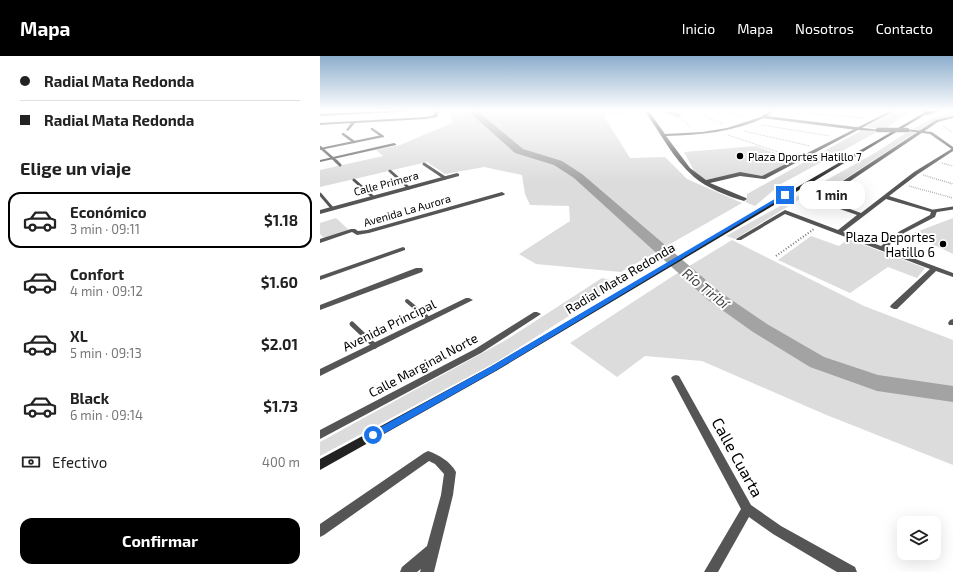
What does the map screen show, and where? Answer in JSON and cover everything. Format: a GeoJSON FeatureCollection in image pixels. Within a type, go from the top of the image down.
{"type":"FeatureCollection","features":[{"type":"Feature","properties":{"kind":"main road","name":"Radial Mata Redonda"},"geometry":{"type":"LineString","coordinates":[[320,465],[493,369],[888,134]]}},
{"type":"Feature","properties":{"kind":"street"},"geometry":{"type":"LineString","coordinates":[[664,135],[693,134]]}},
{"type":"Feature","properties":{"kind":"street"},"geometry":{"type":"LineString","coordinates":[[706,182],[740,174],[763,178],[801,160],[847,134]]}},
{"type":"Feature","properties":{"kind":"street"},"geometry":{"type":"LineString","coordinates":[[862,215],[822,201],[822,197],[918,134]]}},
{"type":"Feature","properties":{"kind":"street"},"geometry":{"type":"LineString","coordinates":[[840,232],[916,173],[952,150],[932,134]]}},
{"type":"Feature","properties":{"kind":"street"},"geometry":{"type":"LineString","coordinates":[[664,135],[692,172],[706,182],[744,199]]}},
{"type":"Feature","properties":{"kind":"street"},"geometry":{"type":"LineString","coordinates":[[321,148],[382,136]]}},
{"type":"Feature","properties":{"kind":"street"},"geometry":{"type":"LineString","coordinates":[[320,161],[394,144]]}},
{"type":"Feature","properties":{"kind":"street","name":"Calle Primera"},"geometry":{"type":"LineString","coordinates":[[320,212],[457,175]]}},
{"type":"Feature","properties":{"kind":"street","name":"Avenida La Aurora"},"geometry":{"type":"LineString","coordinates":[[320,241],[353,230],[357,233],[367,232],[502,194]]}},
{"type":"Feature","properties":{"kind":"street"},"geometry":{"type":"LineString","coordinates":[[882,248],[902,232],[933,216],[934,211],[886,196]]}},
{"type":"Feature","properties":{"kind":"street"},"geometry":{"type":"LineString","coordinates":[[739,239],[785,212],[953,275]]}},
{"type":"Feature","properties":{"kind":"street"},"geometry":{"type":"LineString","coordinates":[[320,278],[403,249]]}},
{"type":"Feature","properties":{"kind":"street"},"geometry":{"type":"LineString","coordinates":[[894,307],[935,268]]}},
{"type":"Feature","properties":{"kind":"street"},"geometry":{"type":"LineString","coordinates":[[320,308],[418,270]]}},
{"type":"Feature","properties":{"kind":"street","name":"Avenida Principal"},"geometry":{"type":"LineString","coordinates":[[320,373],[469,300]]}},
{"type":"Feature","properties":{"kind":"street","name":"Calle Marginal Norte"},"geometry":{"type":"LineString","coordinates":[[320,434],[478,351],[537,314]]}},
{"type":"Feature","properties":{"kind":"street","name":"Calle Cuarta"},"geometry":{"type":"LineString","coordinates":[[676,378],[747,509],[777,530],[847,571]]}},
{"type":"Feature","properties":{"kind":"street"},"geometry":{"type":"LineString","coordinates":[[320,532],[428,456],[439,460],[450,472],[447,495],[427,572]]}},
{"type":"Feature","properties":{"kind":"street"},"geometry":{"type":"LineString","coordinates":[[711,572],[747,509]]}},
{"type":"Feature","properties":{"kind":"street"},"geometry":{"type":"LineString","coordinates":[[406,572],[433,550]]}},
{"type":"Feature","properties":{"kind":"lane"},"geometry":{"type":"LineString","coordinates":[[343,134],[354,142]]}},
{"type":"Feature","properties":{"kind":"lane"},"geometry":{"type":"LineString","coordinates":[[321,148],[340,165]]}},
{"type":"Feature","properties":{"kind":"lane"},"geometry":{"type":"LineString","coordinates":[[424,164],[444,178]]}},
{"type":"Feature","properties":{"kind":"lane"},"geometry":{"type":"LineString","coordinates":[[390,171],[409,188]]}},
{"type":"Feature","properties":{"kind":"lane"},"geometry":{"type":"LineString","coordinates":[[354,180],[372,197]]}},
{"type":"Feature","properties":{"kind":"lane"},"geometry":{"type":"LineString","coordinates":[[320,194],[332,208]]}},
{"type":"Feature","properties":{"kind":"lane"},"geometry":{"type":"LineString","coordinates":[[934,211],[953,208]]}},
{"type":"Feature","properties":{"kind":"lane"},"geometry":{"type":"LineString","coordinates":[[407,301],[428,319]]}},
{"type":"Feature","properties":{"kind":"lane"},"geometry":{"type":"LineString","coordinates":[[352,324],[375,346]]}},
{"type":"Feature","properties":{"kind":"path"},"geometry":{"type":"LineString","coordinates":[[724,134],[801,160]]}},
{"type":"Feature","properties":{"kind":"path"},"geometry":{"type":"LineString","coordinates":[[757,134],[821,148]]}},
{"type":"Feature","properties":{"kind":"path"},"geometry":{"type":"LineString","coordinates":[[818,134],[839,138]]}},
{"type":"Feature","properties":{"kind":"path"},"geometry":{"type":"LineString","coordinates":[[916,173],[953,184]]}},
{"type":"Feature","properties":{"kind":"path"},"geometry":{"type":"LineString","coordinates":[[902,184],[953,198]]}},
{"type":"Feature","properties":{"kind":"path"},"geometry":{"type":"LineString","coordinates":[[776,256],[819,224]]}},
{"type":"Feature","properties":{"kind":"shaded area"},"geometry":{"type":"Polygon","coordinates":[[[426,134],[615,134],[630,158],[665,157],[687,179],[742,203],[621,272],[536,264],[519,254],[570,221],[569,206],[530,205],[525,194],[522,175],[484,167],[445,174],[427,162],[320,187],[320,170],[383,156],[376,150],[400,145],[426,134]]]}},
{"type":"Feature","properties":{"kind":"shaded area"},"geometry":{"type":"Polygon","coordinates":[[[855,134],[873,134],[781,184],[755,206],[745,202],[747,199],[747,194],[855,134]]]}},
{"type":"Feature","properties":{"kind":"shaded area"},"geometry":{"type":"Polygon","coordinates":[[[904,134],[913,134],[816,198],[817,201],[826,206],[800,199],[735,239],[726,236],[875,153],[904,134]]]}},
{"type":"Feature","properties":{"kind":"shaded area"},"geometry":{"type":"Polygon","coordinates":[[[756,146],[795,160],[761,177],[737,173],[705,180],[694,171],[684,152],[756,146]]]}},
{"type":"Feature","properties":{"kind":"shaded area"},"geometry":{"type":"Polygon","coordinates":[[[336,218],[349,230],[324,238],[320,234],[320,223],[336,218]]]}},
{"type":"Feature","properties":{"kind":"shaded area","name":"Plaza Deportes Hatillo 6"},"geometry":{"type":"Polygon","coordinates":[[[953,218],[953,254],[911,234],[953,218]]]}},
{"type":"Feature","properties":{"kind":"shaded area"},"geometry":{"type":"Polygon","coordinates":[[[811,236],[839,246],[848,239],[925,268],[917,278],[888,267],[850,293],[778,260],[811,236]]]}},
{"type":"Feature","properties":{"kind":"shaded area"},"geometry":{"type":"Polygon","coordinates":[[[732,240],[864,306],[953,340],[953,465],[824,414],[702,361],[645,356],[617,377],[570,343],[673,276],[732,240]]]}},
{"type":"Feature","properties":{"kind":"shaded area"},"geometry":{"type":"Polygon","coordinates":[[[602,278],[618,282],[569,316],[496,362],[320,456],[320,442],[506,340],[602,278]]]}},
{"type":"Feature","properties":{"kind":"waterway","name":"Río Tiribí"},"geometry":{"type":"LineString","coordinates":[[499,134],[519,151],[558,163],[578,176],[714,296],[760,328],[817,362],[877,383],[953,394]]}},
{"type":"Feature","properties":{"kind":"place","name":"Plaza Dportes Hatillo 7"},"geometry":{"type":"Point","coordinates":[740,156]}},
{"type":"Feature","properties":{"kind":"place","name":"Plaza Deportes Hatillo 6"},"geometry":{"type":"Point","coordinates":[943,244]}},
{"type":"Feature","properties":{"kind":"route"},"geometry":{"type":"LineString","coordinates":[[373,435],[493,369],[785,195]]}}]}
